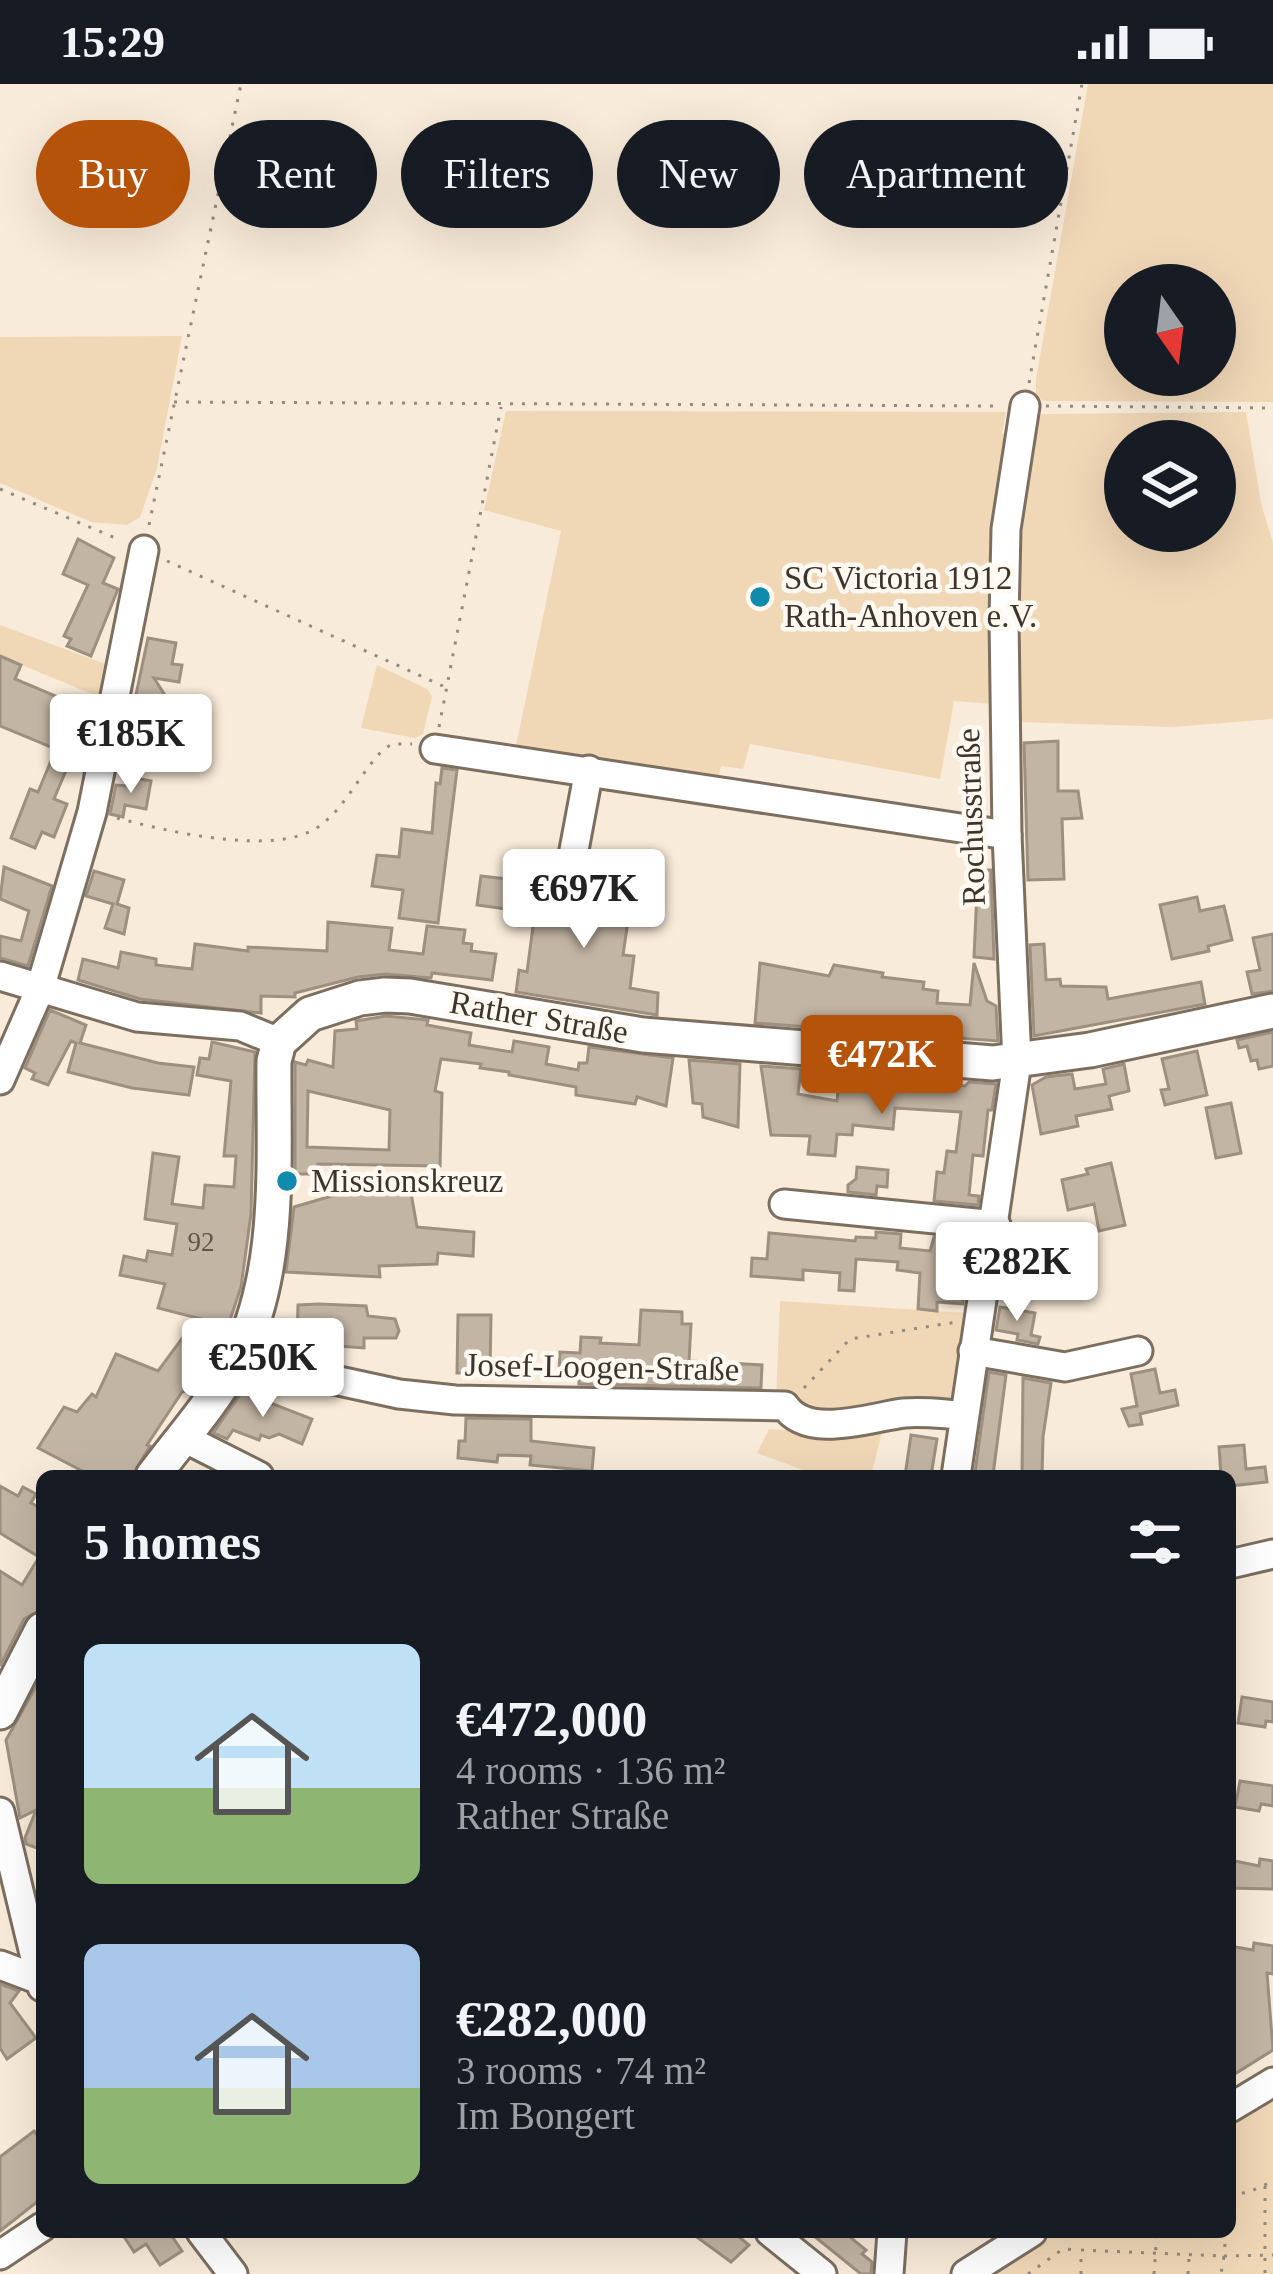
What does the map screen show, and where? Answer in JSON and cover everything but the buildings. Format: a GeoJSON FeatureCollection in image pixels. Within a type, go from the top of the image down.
{"type":"FeatureCollection","features":[{"type":"Feature","properties":{"kind":"main road","name":"Rather Straße"},"geometry":{"type":"LineString","coordinates":[[279,1042],[310,1015],[336,1004],[385,995],[643,1035],[1017,1062],[1273,1011]]}},
{"type":"Feature","properties":{"kind":"main road"},"geometry":{"type":"LineString","coordinates":[[157,1470],[237,1359],[259,1297],[271,1226],[274,1061],[279,1042]]}},
{"type":"Feature","properties":{"kind":"main road"},"geometry":{"type":"LineString","coordinates":[[0,1712],[36,1653]]}},
{"type":"Feature","properties":{"kind":"street","name":"Rochusstraße"},"geometry":{"type":"LineString","coordinates":[[957,1470],[1017,1062],[1004,725],[1006,529],[1025,406]]}},
{"type":"Feature","properties":{"kind":"street"},"geometry":{"type":"LineString","coordinates":[[0,1080],[40,989],[92,812],[144,550]]}},
{"type":"Feature","properties":{"kind":"street"},"geometry":{"type":"LineString","coordinates":[[435,749],[1007,835]]}},
{"type":"Feature","properties":{"kind":"street"},"geometry":{"type":"LineString","coordinates":[[571,866],[589,770]]}},
{"type":"Feature","properties":{"kind":"street"},"geometry":{"type":"LineString","coordinates":[[0,976],[137,1017],[240,1027],[279,1042]]}},
{"type":"Feature","properties":{"kind":"street"},"geometry":{"type":"LineString","coordinates":[[784,1204],[996,1225]]}},
{"type":"Feature","properties":{"kind":"street"},"geometry":{"type":"LineString","coordinates":[[973,1351],[1065,1367],[1138,1351]]}},
{"type":"Feature","properties":{"kind":"street","name":"Josef-Loogen-Straße"},"geometry":{"type":"LineString","coordinates":[[237,1359],[399,1394],[455,1400],[784,1406],[799,1418],[833,1424],[902,1413],[962,1415]]}},
{"type":"Feature","properties":{"kind":"street"},"geometry":{"type":"LineString","coordinates":[[182,1437],[247,1470]]}},
{"type":"Feature","properties":{"kind":"street"},"geometry":{"type":"LineString","coordinates":[[1236,1563],[1273,1554]]}},
{"type":"Feature","properties":{"kind":"street"},"geometry":{"type":"LineString","coordinates":[[0,1812],[36,1962]]}},
{"type":"Feature","properties":{"kind":"street"},"geometry":{"type":"LineString","coordinates":[[0,1965],[36,1981]]}},
{"type":"Feature","properties":{"kind":"street"},"geometry":{"type":"LineString","coordinates":[[1236,2104],[1273,2082]]}},
{"type":"Feature","properties":{"kind":"street"},"geometry":{"type":"LineString","coordinates":[[0,2254],[36,2231]]}},
{"type":"Feature","properties":{"kind":"street"},"geometry":{"type":"LineString","coordinates":[[206,2238],[233,2274]]}},
{"type":"Feature","properties":{"kind":"street"},"geometry":{"type":"LineString","coordinates":[[777,2238],[822,2274]]}},
{"type":"Feature","properties":{"kind":"street"},"geometry":{"type":"LineString","coordinates":[[889,2274],[892,2238]]}},
{"type":"Feature","properties":{"kind":"street"},"geometry":{"type":"LineString","coordinates":[[966,2274],[1023,2238]]}},
{"type":"Feature","properties":{"kind":"path"},"geometry":{"type":"LineString","coordinates":[[144,550],[241,84]]}},
{"type":"Feature","properties":{"kind":"path"},"geometry":{"type":"LineString","coordinates":[[1025,406],[1082,84]]}},
{"type":"Feature","properties":{"kind":"path"},"geometry":{"type":"LineString","coordinates":[[174,402],[1273,408]]}},
{"type":"Feature","properties":{"kind":"path"},"geometry":{"type":"LineString","coordinates":[[92,812],[167,831],[281,840],[319,826],[334,813],[370,761],[392,743],[435,749],[501,406]]}},
{"type":"Feature","properties":{"kind":"path"},"geometry":{"type":"LineString","coordinates":[[0,490],[445,687]]}},
{"type":"Feature","properties":{"kind":"path"},"geometry":{"type":"LineString","coordinates":[[784,1406],[850,1339],[977,1321]]}},
{"type":"Feature","properties":{"kind":"path"},"geometry":{"type":"LineString","coordinates":[[1236,2193],[1273,2181]]}},
{"type":"Feature","properties":{"kind":"path"},"geometry":{"type":"LineString","coordinates":[[1264,2186],[1265,2274]]}},
{"type":"Feature","properties":{"kind":"path"},"geometry":{"type":"LineString","coordinates":[[1154,2274],[1156,2238]]}},
{"type":"Feature","properties":{"kind":"path"},"geometry":{"type":"LineString","coordinates":[[1221,2274],[1226,2238]]}},
{"type":"Feature","properties":{"kind":"path"},"geometry":{"type":"LineString","coordinates":[[1028,2274],[1063,2249],[1273,2255]]}},
{"type":"Feature","properties":{"kind":"path"},"geometry":{"type":"LineString","coordinates":[[1081,2250],[1081,2274]]}},
{"type":"Feature","properties":{"kind":"path"},"geometry":{"type":"LineString","coordinates":[[1189,2274],[1190,2254]]}},
{"type":"Feature","properties":{"kind":"shaded area"},"geometry":{"type":"Polygon","coordinates":[[[1088,84],[1273,84],[1273,402],[1044,401],[1036,396],[1063,228],[1068,228],[1068,197],[1088,84]]]}},
{"type":"Feature","properties":{"kind":"shaded area"},"geometry":{"type":"Polygon","coordinates":[[[182,336],[157,468],[140,517],[127,525],[91,522],[0,483],[0,337],[182,336]]]}},
{"type":"Feature","properties":{"kind":"shaded area","name":"SC Victoria 1912 Rath-Anhoven e.V."},"geometry":{"type":"Polygon","coordinates":[[[506,411],[1006,412],[1002,433],[1014,441],[993,704],[954,701],[940,779],[750,744],[743,769],[721,766],[716,787],[513,760],[561,531],[484,510],[506,411]]]}},
{"type":"Feature","properties":{"kind":"shaded area"},"geometry":{"type":"Polygon","coordinates":[[[1246,412],[1261,503],[1273,543],[1273,719],[1173,727],[1018,722],[1018,543],[1034,419],[1043,414],[1246,412]]]}},
{"type":"Feature","properties":{"kind":"shaded area"},"geometry":{"type":"Polygon","coordinates":[[[0,625],[108,665],[99,697],[0,656],[0,625]]]}},
{"type":"Feature","properties":{"kind":"shaded area"},"geometry":{"type":"Polygon","coordinates":[[[377,665],[427,689],[432,696],[423,734],[415,738],[361,728],[377,665]]]}},
{"type":"Feature","properties":{"kind":"shaded area"},"geometry":{"type":"Polygon","coordinates":[[[780,1301],[966,1313],[948,1418],[885,1420],[872,1470],[803,1470],[757,1453],[769,1429],[787,1430],[789,1401],[776,1400],[780,1301]]]}},
{"type":"Feature","properties":{"kind":"shaded area"},"geometry":{"type":"Polygon","coordinates":[[[1273,2093],[1273,2274],[985,2274],[1042,2238],[1236,2238],[1236,2116],[1273,2093]]]}},
{"type":"Feature","properties":{"kind":"place","name":"SC Victoria 1912 Rath-Anhoven e.V."},"geometry":{"type":"Point","coordinates":[760,597]}},
{"type":"Feature","properties":{"kind":"place","name":"Missionskreuz"},"geometry":{"type":"Point","coordinates":[287,1181]}}]}
